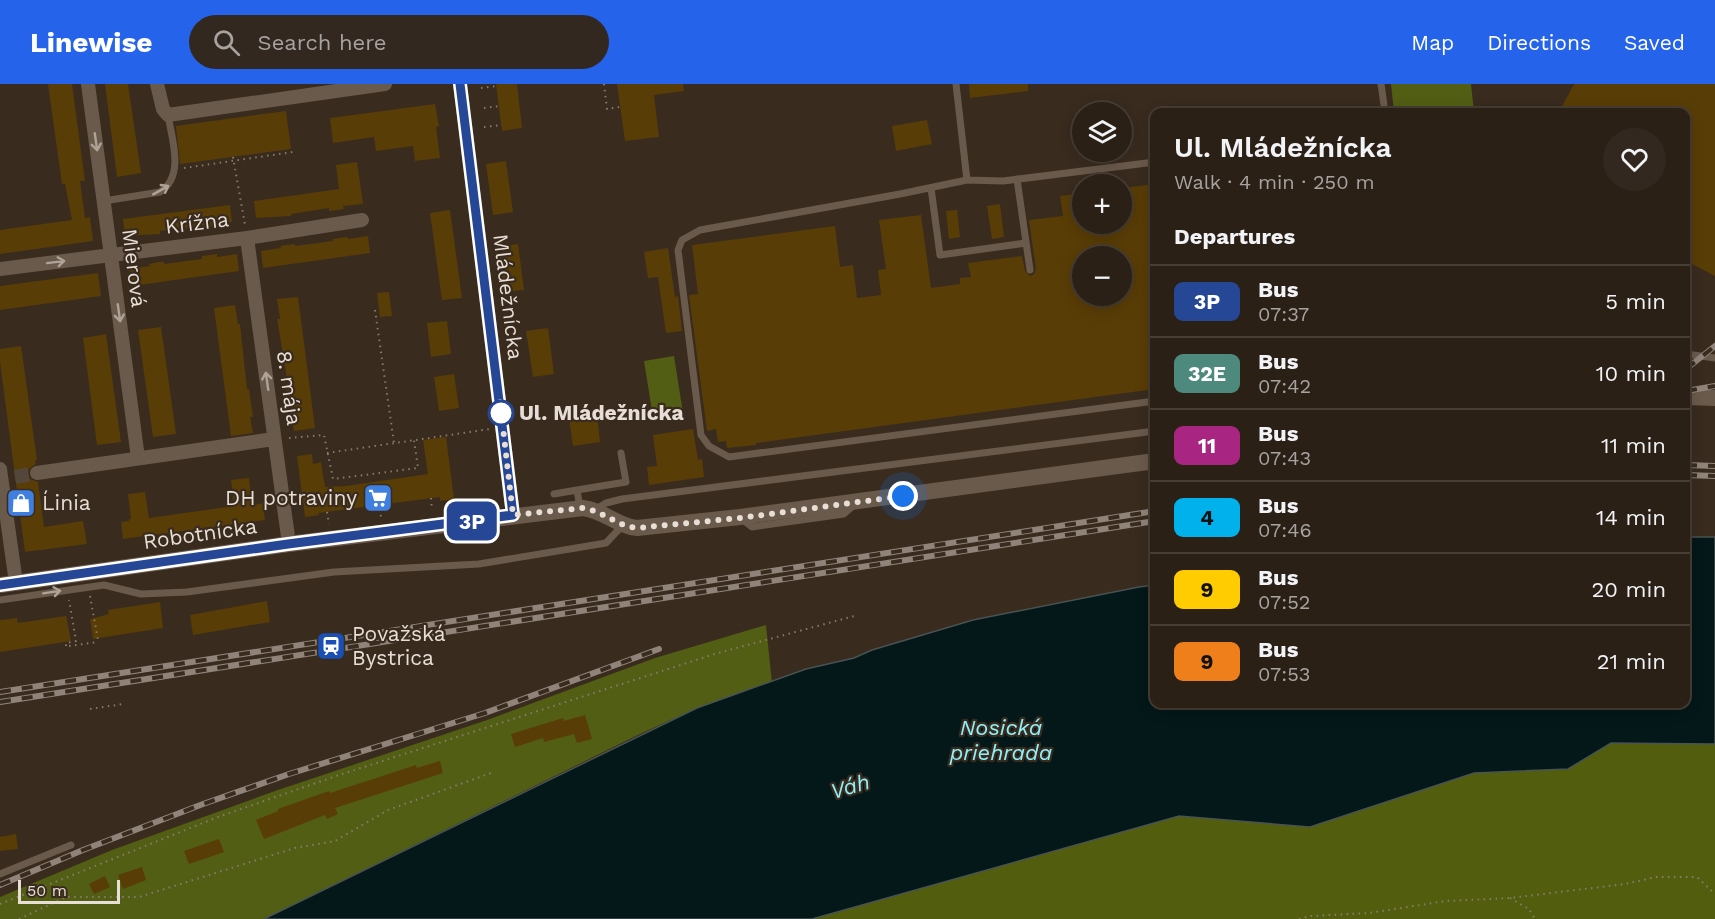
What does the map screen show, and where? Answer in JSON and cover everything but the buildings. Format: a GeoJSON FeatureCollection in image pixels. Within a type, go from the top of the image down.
{"type":"FeatureCollection","features":[{"type":"Feature","properties":{"kind":"street","name":"Mierová"},"geometry":{"type":"LineString","coordinates":[[88,84],[138,458]]}},
{"type":"Feature","properties":{"kind":"street"},"geometry":{"type":"LineString","coordinates":[[157,84],[163,109],[168,115],[303,90],[386,84]]}},
{"type":"Feature","properties":{"kind":"street","name":"Mládežnícka"},"geometry":{"type":"LineString","coordinates":[[460,84],[513,515]]}},
{"type":"Feature","properties":{"kind":"street","name":"Krížna"},"geometry":{"type":"LineString","coordinates":[[0,269],[247,238],[362,220]]}},
{"type":"Feature","properties":{"kind":"street","name":"8. mája"},"geometry":{"type":"LineString","coordinates":[[247,238],[288,544]]}},
{"type":"Feature","properties":{"kind":"street"},"geometry":{"type":"LineString","coordinates":[[1690,397],[1715,398]]}},
{"type":"Feature","properties":{"kind":"street"},"geometry":{"type":"LineString","coordinates":[[37,473],[274,440]]}},
{"type":"Feature","properties":{"kind":"street"},"geometry":{"type":"LineString","coordinates":[[587,509],[623,525],[637,528],[740,518],[1150,462]]}},
{"type":"Feature","properties":{"kind":"street"},"geometry":{"type":"LineString","coordinates":[[4,476],[8,584]]}},
{"type":"Feature","properties":{"kind":"street","name":"Robotnícka"},"geometry":{"type":"LineString","coordinates":[[8,584],[105,577],[288,544],[513,515],[587,509]]}},
{"type":"Feature","properties":{"kind":"lane"},"geometry":{"type":"LineString","coordinates":[[956,84],[967,180]]}},
{"type":"Feature","properties":{"kind":"lane"},"geometry":{"type":"LineString","coordinates":[[1381,84],[1384,108]]}},
{"type":"Feature","properties":{"kind":"lane"},"geometry":{"type":"LineString","coordinates":[[104,201],[160,192],[173,180],[175,169],[168,115]]}},
{"type":"Feature","properties":{"kind":"lane"},"geometry":{"type":"LineString","coordinates":[[1150,163],[1003,181],[967,180],[700,230],[682,240],[678,250],[701,435],[709,446],[729,458],[1150,402]]}},
{"type":"Feature","properties":{"kind":"lane"},"geometry":{"type":"LineString","coordinates":[[1017,179],[1030,270]]}},
{"type":"Feature","properties":{"kind":"lane"},"geometry":{"type":"LineString","coordinates":[[931,188],[940,255],[1026,243]]}},
{"type":"Feature","properties":{"kind":"lane"},"geometry":{"type":"LineString","coordinates":[[1690,355],[1715,358]]}},
{"type":"Feature","properties":{"kind":"lane"},"geometry":{"type":"LineString","coordinates":[[577,490],[587,509],[622,500],[1150,432]]}},
{"type":"Feature","properties":{"kind":"lane"},"geometry":{"type":"LineString","coordinates":[[554,494],[626,482],[621,453]]}},
{"type":"Feature","properties":{"kind":"lane"},"geometry":{"type":"LineString","coordinates":[[0,600],[105,577],[141,594],[187,592],[334,572],[478,564],[606,543],[623,525]]}},
{"type":"Feature","properties":{"kind":"lane"},"geometry":{"type":"LineString","coordinates":[[0,874],[70,845]]}},
{"type":"Feature","properties":{"kind":"path"},"geometry":{"type":"LineString","coordinates":[[604,84],[607,109],[620,107]]}},
{"type":"Feature","properties":{"kind":"path"},"geometry":{"type":"LineString","coordinates":[[482,88],[496,86]]}},
{"type":"Feature","properties":{"kind":"path"},"geometry":{"type":"LineString","coordinates":[[484,108],[499,106]]}},
{"type":"Feature","properties":{"kind":"path"},"geometry":{"type":"LineString","coordinates":[[484,127],[502,125]]}},
{"type":"Feature","properties":{"kind":"path"},"geometry":{"type":"LineString","coordinates":[[175,169],[234,162],[296,150]]}},
{"type":"Feature","properties":{"kind":"path"},"geometry":{"type":"LineString","coordinates":[[234,157],[247,238]]}},
{"type":"Feature","properties":{"kind":"path"},"geometry":{"type":"LineString","coordinates":[[375,310],[394,443]]}},
{"type":"Feature","properties":{"kind":"path"},"geometry":{"type":"LineString","coordinates":[[327,453],[493,429]]}},
{"type":"Feature","properties":{"kind":"path"},"geometry":{"type":"LineString","coordinates":[[274,440],[324,435],[333,479],[418,468],[414,440]]}},
{"type":"Feature","properties":{"kind":"path"},"geometry":{"type":"LineString","coordinates":[[431,498],[433,516]]}},
{"type":"Feature","properties":{"kind":"path"},"geometry":{"type":"LineString","coordinates":[[380,503],[382,523]]}},
{"type":"Feature","properties":{"kind":"path"},"geometry":{"type":"LineString","coordinates":[[327,512],[330,530]]}},
{"type":"Feature","properties":{"kind":"path"},"geometry":{"type":"LineString","coordinates":[[69,600],[76,641],[66,643],[68,646],[98,641],[90,596]]}},
{"type":"Feature","properties":{"kind":"path"},"geometry":{"type":"LineString","coordinates":[[0,904],[218,817],[336,776],[718,653],[858,615]]}},
{"type":"Feature","properties":{"kind":"path"},"geometry":{"type":"LineString","coordinates":[[90,709],[123,704]]}},
{"type":"Feature","properties":{"kind":"path"},"geometry":{"type":"LineString","coordinates":[[19,919],[66,897],[139,897],[295,848],[335,841],[388,810],[491,773]]}},
{"type":"Feature","properties":{"kind":"path"},"geometry":{"type":"LineString","coordinates":[[1299,919],[1311,916],[1370,913],[1446,901],[1510,898],[1624,884],[1656,877],[1696,878],[1715,894]]}},
{"type":"Feature","properties":{"kind":"path"},"geometry":{"type":"LineString","coordinates":[[1510,898],[1529,909],[1535,919]]}},
{"type":"Feature","properties":{"kind":"green space"},"geometry":{"type":"Polygon","coordinates":[[[1391,84],[1471,84],[1474,108],[1394,108],[1391,84]]]}},
{"type":"Feature","properties":{"kind":"green space"},"geometry":{"type":"Polygon","coordinates":[[[674,356],[683,413],[653,417],[644,361],[674,356]]]}},
{"type":"Feature","properties":{"kind":"green space"},"geometry":{"type":"Polygon","coordinates":[[[766,625],[772,683],[697,708],[642,733],[264,919],[0,919],[0,897],[112,850],[275,791],[490,719],[655,658],[766,625]]]}},
{"type":"Feature","properties":{"kind":"green space"},"geometry":{"type":"Polygon","coordinates":[[[1611,743],[1715,744],[1715,919],[812,919],[1179,816],[1310,827],[1474,773],[1568,769],[1611,743]]]}},
{"type":"Feature","properties":{"kind":"water","name":"Nosická priehrada"},"geometry":{"type":"Polygon","coordinates":[[[1690,537],[1715,537],[1715,744],[1611,743],[1568,769],[1474,773],[1310,827],[1179,816],[812,919],[264,919],[697,708],[806,669],[854,658],[872,650],[973,620],[1150,586],[1150,708],[1690,708],[1690,537]]]}},
{"type":"Feature","properties":{"kind":"tunnel"},"geometry":{"type":"LineString","coordinates":[[15,477],[37,473]]}},
{"type":"Feature","properties":{"kind":"railway"},"geometry":{"type":"LineString","coordinates":[[1690,366],[1715,346]]}},
{"type":"Feature","properties":{"kind":"railway"},"geometry":{"type":"LineString","coordinates":[[1690,390],[1715,386]]}},
{"type":"Feature","properties":{"kind":"railway"},"geometry":{"type":"LineString","coordinates":[[1690,465],[1715,466]]}},
{"type":"Feature","properties":{"kind":"railway"},"geometry":{"type":"LineString","coordinates":[[1690,475],[1715,476]]}},
{"type":"Feature","properties":{"kind":"railway"},"geometry":{"type":"LineString","coordinates":[[0,692],[1150,512]]}},
{"type":"Feature","properties":{"kind":"railway"},"geometry":{"type":"LineString","coordinates":[[0,702],[1150,522]]}},
{"type":"Feature","properties":{"kind":"railway"},"geometry":{"type":"LineString","coordinates":[[0,885],[203,804],[289,774],[485,713],[659,649]]}},
{"type":"Feature","properties":{"kind":"bus line","name":"3P"},"geometry":{"type":"LineString","coordinates":[[0,585],[513,515],[460,84]]}},
{"type":"Feature","properties":{"kind":"place","name":"Ul. Mládežnícka"},"geometry":{"type":"Point","coordinates":[501,413]}},
{"type":"Feature","properties":{"kind":"place","name":"DH potraviny"},"geometry":{"type":"Point","coordinates":[378,498]}},
{"type":"Feature","properties":{"kind":"place","name":"Ĺinia"},"geometry":{"type":"Point","coordinates":[21,503]}},
{"type":"Feature","properties":{"kind":"place","name":"Považská Bystrica"},"geometry":{"type":"Point","coordinates":[331,646]}},
{"type":"Feature","properties":{"kind":"route"},"geometry":{"type":"LineString","coordinates":[[501,413],[500,402],[513,515],[583,508],[594,510],[619,524],[637,528],[740,518],[903,496]]}},
{"type":"Feature","properties":{"kind":"water label","name":"Váh"},"geometry":{"type":"Point","coordinates":[850,786]}}]}
